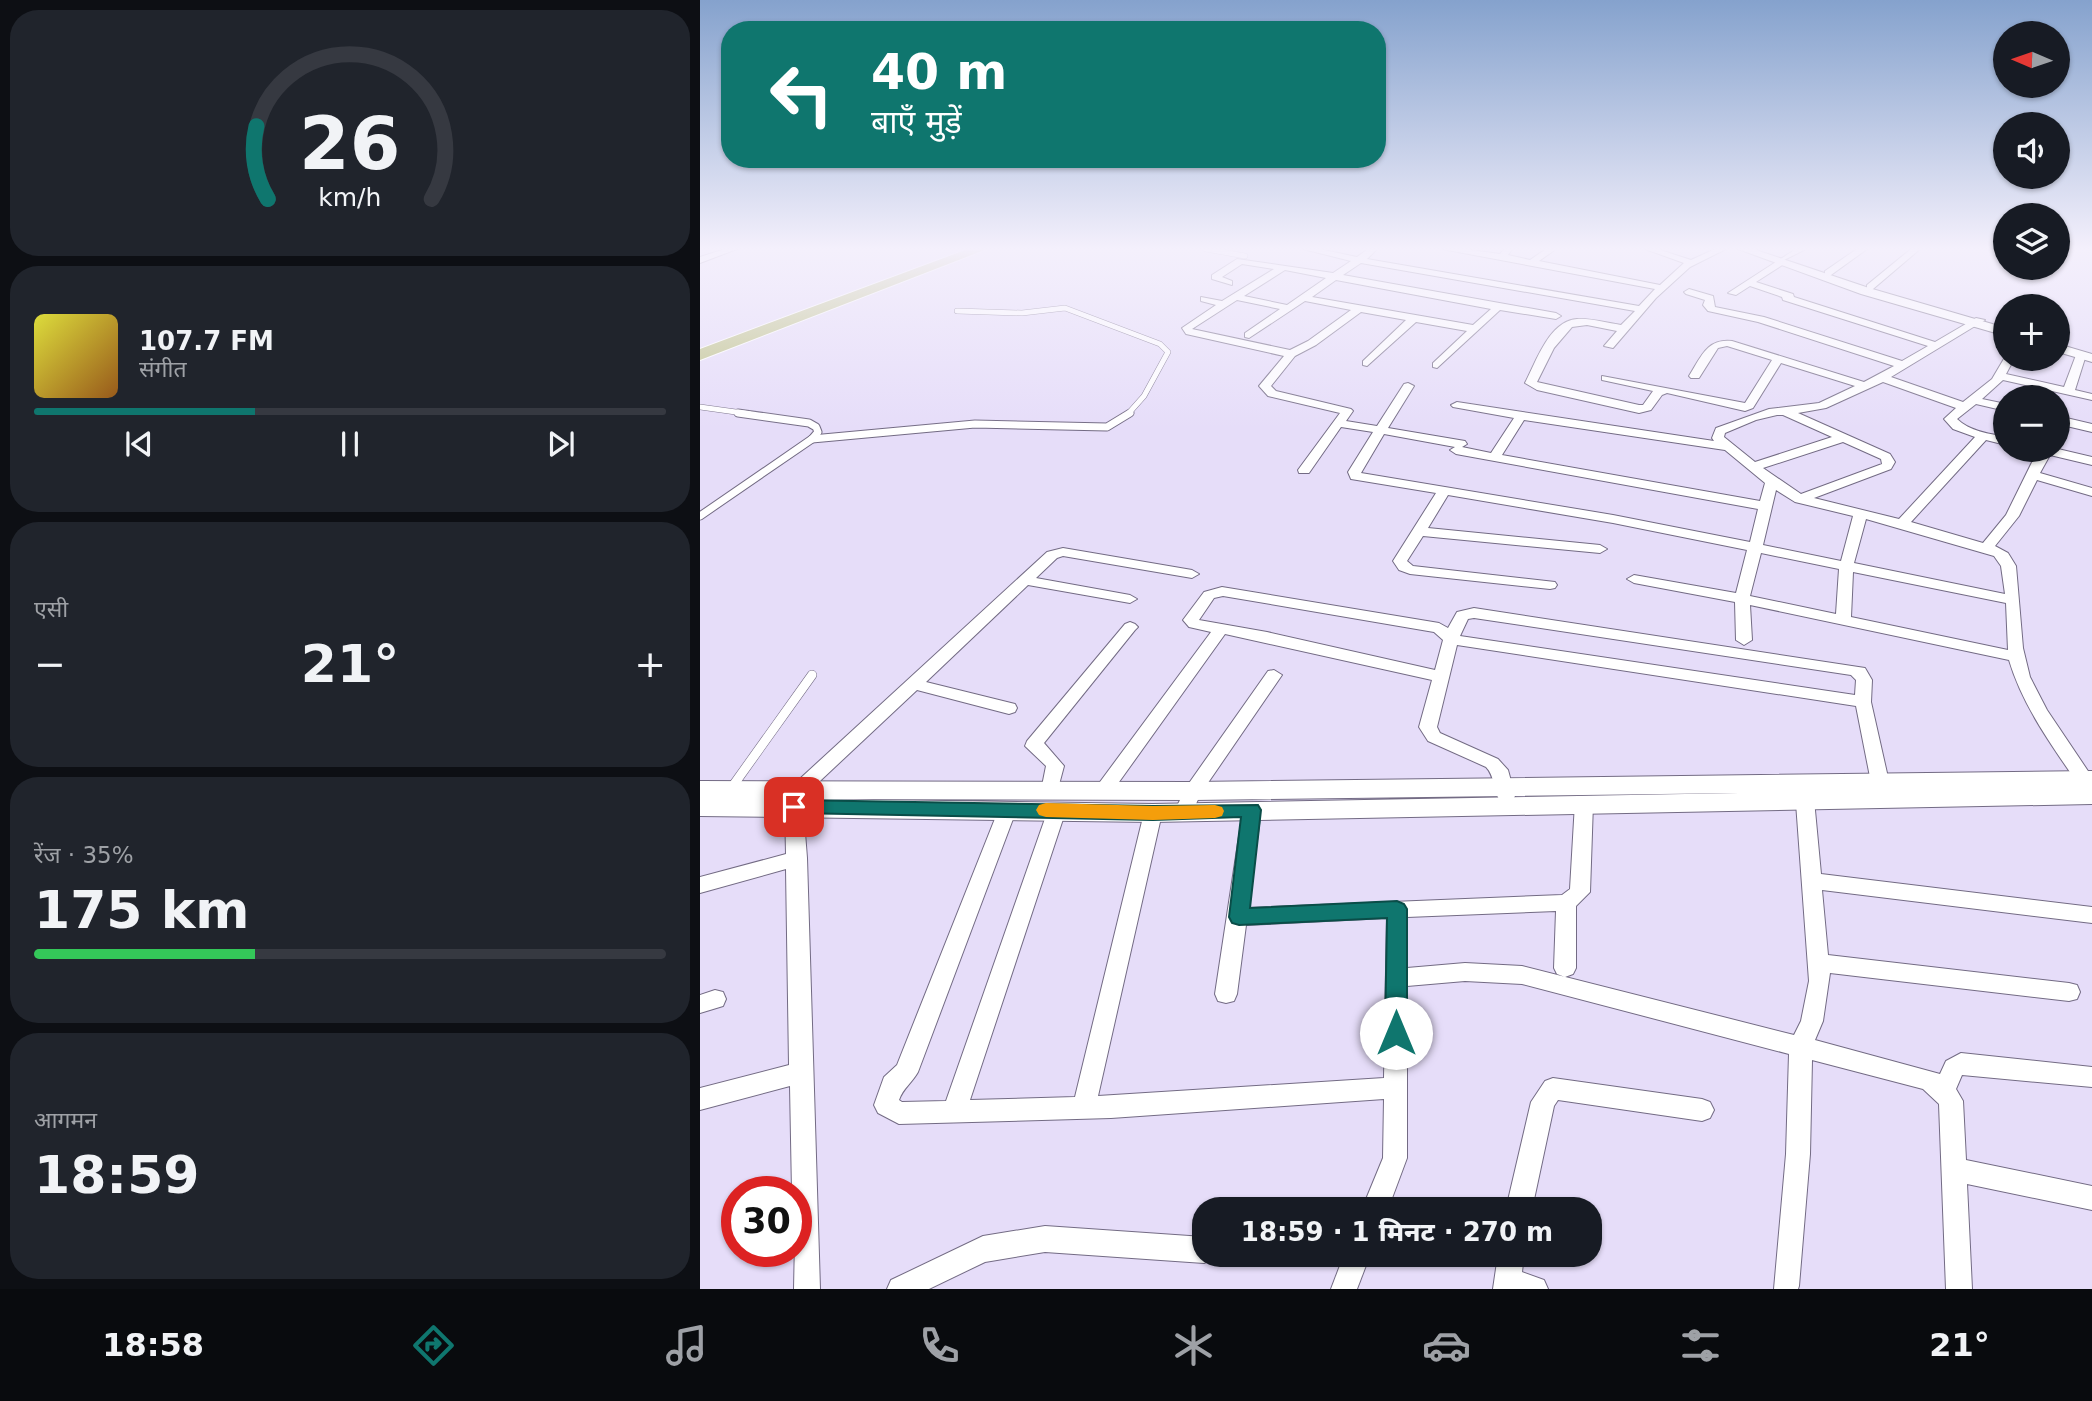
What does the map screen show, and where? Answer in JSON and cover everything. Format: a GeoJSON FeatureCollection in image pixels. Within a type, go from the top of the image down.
{"type":"FeatureCollection","features":[{"type":"Feature","properties":{"kind":"main road"},"geometry":{"type":"LineString","coordinates":[[700,355],[821,309]]}},
{"type":"Feature","properties":{"kind":"main road"},"geometry":{"type":"LineString","coordinates":[[700,790],[730,790],[796,799],[1007,811],[1102,791],[1252,810],[1506,797],[1584,803],[1804,792],[1880,782],[2090,787]]}},
{"type":"Feature","properties":{"kind":"main road"},"geometry":{"type":"LineString","coordinates":[[700,807],[796,799],[1053,800],[1153,813],[1188,802],[2090,787]]}},
{"type":"Feature","properties":{"kind":"street"},"geometry":{"type":"LineString","coordinates":[[1217,309],[1188,330],[1291,354]]}},
{"type":"Feature","properties":{"kind":"street"},"geometry":{"type":"LineString","coordinates":[[1249,335],[1287,309]]}},
{"type":"Feature","properties":{"kind":"street"},"geometry":{"type":"LineString","coordinates":[[1304,470],[1347,411],[1281,396],[1267,390],[1265,386],[1291,354],[1312,343],[1359,309]]}},
{"type":"Feature","properties":{"kind":"street"},"geometry":{"type":"LineString","coordinates":[[1360,309],[1476,329]]}},
{"type":"Feature","properties":{"kind":"street"},"geometry":{"type":"LineString","coordinates":[[1437,365],[1493,309]]}},
{"type":"Feature","properties":{"kind":"street"},"geometry":{"type":"LineString","coordinates":[[1515,309],[1556,316]]}},
{"type":"Feature","properties":{"kind":"street"},"geometry":{"type":"LineString","coordinates":[[1609,346],[1642,309]]}},
{"type":"Feature","properties":{"kind":"street"},"geometry":{"type":"LineString","coordinates":[[1713,309],[1760,319],[1905,366]]}},
{"type":"Feature","properties":{"kind":"street"},"geometry":{"type":"LineString","coordinates":[[1825,309],[1937,346]]}},
{"type":"Feature","properties":{"kind":"street"},"geometry":{"type":"LineString","coordinates":[[1937,309],[1993,326]]}},
{"type":"Feature","properties":{"kind":"street"},"geometry":{"type":"LineString","coordinates":[[1938,309],[1977,322]]}},
{"type":"Feature","properties":{"kind":"street"},"geometry":{"type":"LineString","coordinates":[[1367,363],[1414,318]]}},
{"type":"Feature","properties":{"kind":"street"},"geometry":{"type":"LineString","coordinates":[[1977,322],[1905,366],[1822,406],[1773,411],[1720,431],[1718,438],[1772,482],[1800,499],[1986,548],[2006,559],[2013,600],[2017,657],[2027,691],[2090,787]]}},
{"type":"Feature","properties":{"kind":"street"},"geometry":{"type":"LineString","coordinates":[[1624,329],[1570,324],[1548,347],[1531,383],[1541,388],[1643,409],[1658,392],[1667,390]]}},
{"type":"Feature","properties":{"kind":"street"},"geometry":{"type":"LineString","coordinates":[[1695,376],[1717,343],[1779,357],[1865,386]]}},
{"type":"Feature","properties":{"kind":"street"},"geometry":{"type":"LineString","coordinates":[[2070,352],[2087,357],[2070,387]]}},
{"type":"Feature","properties":{"kind":"street"},"geometry":{"type":"LineString","coordinates":[[1606,378],[1745,407],[1749,405],[1779,357]]}},
{"type":"Feature","properties":{"kind":"street"},"geometry":{"type":"LineString","coordinates":[[1993,438],[1951,423],[1950,419],[1997,382],[2004,371]]}},
{"type":"Feature","properties":{"kind":"street"},"geometry":{"type":"LineString","coordinates":[[2001,376],[2041,385]]}},
{"type":"Feature","properties":{"kind":"street"},"geometry":{"type":"LineString","coordinates":[[1882,378],[1970,403],[1993,406]]}},
{"type":"Feature","properties":{"kind":"street"},"geometry":{"type":"LineString","coordinates":[[1408,386],[1354,472],[1356,476],[1613,519],[2013,600]]}},
{"type":"Feature","properties":{"kind":"street"},"geometry":{"type":"LineString","coordinates":[[2070,392],[2092,397]]}},
{"type":"Feature","properties":{"kind":"street"},"geometry":{"type":"LineString","coordinates":[[1457,405],[1729,447]]}},
{"type":"Feature","properties":{"kind":"street"},"geometry":{"type":"LineString","coordinates":[[1785,411],[1886,457],[1889,462],[1887,466],[1800,499]]}},
{"type":"Feature","properties":{"kind":"street"},"geometry":{"type":"LineString","coordinates":[[1494,457],[1521,416]]}},
{"type":"Feature","properties":{"kind":"street"},"geometry":{"type":"LineString","coordinates":[[1339,423],[1381,429],[1494,457],[1765,506]]}},
{"type":"Feature","properties":{"kind":"street"},"geometry":{"type":"LineString","coordinates":[[2070,423],[2092,428]]}},
{"type":"Feature","properties":{"kind":"street"},"geometry":{"type":"LineString","coordinates":[[1902,524],[1983,436]]}},
{"type":"Feature","properties":{"kind":"street"},"geometry":{"type":"LineString","coordinates":[[1753,467],[1842,438]]}},
{"type":"Feature","properties":{"kind":"street"},"geometry":{"type":"LineString","coordinates":[[2070,456],[2092,461]]}},
{"type":"Feature","properties":{"kind":"street"},"geometry":{"type":"LineString","coordinates":[[1986,548],[2012,516],[2039,462]]}},
{"type":"Feature","properties":{"kind":"street"},"geometry":{"type":"LineString","coordinates":[[2033,475],[2092,492]]}},
{"type":"Feature","properties":{"kind":"street"},"geometry":{"type":"LineString","coordinates":[[1744,640],[1742,599],[1772,482]]}},
{"type":"Feature","properties":{"kind":"street"},"geometry":{"type":"LineString","coordinates":[[1443,492],[1400,561],[1404,567],[1410,570],[1550,585]]}},
{"type":"Feature","properties":{"kind":"street"},"geometry":{"type":"LineString","coordinates":[[1843,620],[1846,568],[1860,515]]}},
{"type":"Feature","properties":{"kind":"street"},"geometry":{"type":"LineString","coordinates":[[1419,531],[1600,549]]}},
{"type":"Feature","properties":{"kind":"street"},"geometry":{"type":"LineString","coordinates":[[807,1289],[796,799],[1052,555],[1063,552],[1192,575]]}},
{"type":"Feature","properties":{"kind":"street"},"geometry":{"type":"LineString","coordinates":[[1634,579],[2017,657]]}},
{"type":"Feature","properties":{"kind":"street"},"geometry":{"type":"LineString","coordinates":[[1026,580],[1130,598]]}},
{"type":"Feature","properties":{"kind":"street"},"geometry":{"type":"LineString","coordinates":[[1442,677],[1194,624],[1191,620],[1209,595],[1222,591],[1321,610],[1434,625],[1451,639],[1863,702]]}},
{"type":"Feature","properties":{"kind":"street"},"geometry":{"type":"LineString","coordinates":[[1506,797],[1499,770],[1492,762],[1434,737],[1428,727],[1451,639],[1462,615],[1474,613],[1859,672],[1864,680],[1863,702],[1880,782]]}},
{"type":"Feature","properties":{"kind":"street"},"geometry":{"type":"LineString","coordinates":[[954,1111],[1053,800],[1055,766],[1052,760],[1034,746],[1130,627]]}},
{"type":"Feature","properties":{"kind":"street"},"geometry":{"type":"LineString","coordinates":[[1102,791],[1221,629]]}},
{"type":"Feature","properties":{"kind":"street"},"geometry":{"type":"LineString","coordinates":[[1188,802],[1274,675]]}},
{"type":"Feature","properties":{"kind":"street"},"geometry":{"type":"LineString","coordinates":[[914,684],[1009,708]]}},
{"type":"Feature","properties":{"kind":"street"},"geometry":{"type":"LineString","coordinates":[[1786,1286],[1798,1154],[1801,1046],[1812,1021],[1820,981],[1804,792]]}},
{"type":"Feature","properties":{"kind":"street"},"geometry":{"type":"LineString","coordinates":[[1239,917],[1566,903],[1580,892],[1584,803]]}},
{"type":"Feature","properties":{"kind":"street"},"geometry":{"type":"LineString","coordinates":[[1226,994],[1252,810]]}},
{"type":"Feature","properties":{"kind":"street"},"geometry":{"type":"LineString","coordinates":[[1007,811],[906,1072],[892,1084],[886,1105],[900,1113],[1084,1108],[1396,1088]]}},
{"type":"Feature","properties":{"kind":"street"},"geometry":{"type":"LineString","coordinates":[[1084,1108],[1153,813]]}},
{"type":"Feature","properties":{"kind":"street"},"geometry":{"type":"LineString","coordinates":[[700,885],[797,858]]}},
{"type":"Feature","properties":{"kind":"street"},"geometry":{"type":"LineString","coordinates":[[1812,881],[2092,915]]}},
{"type":"Feature","properties":{"kind":"street"},"geometry":{"type":"LineString","coordinates":[[1565,968],[1566,903]]}},
{"type":"Feature","properties":{"kind":"street"},"geometry":{"type":"LineString","coordinates":[[1380,1197],[1395,1158],[1397,909]]}},
{"type":"Feature","properties":{"kind":"street"},"geometry":{"type":"LineString","coordinates":[[1819,963],[2069,992]]}},
{"type":"Feature","properties":{"kind":"street"},"geometry":{"type":"LineString","coordinates":[[1396,978],[1465,972],[1522,975],[1929,1080],[1944,1091],[1951,1101],[1959,1289]]}},
{"type":"Feature","properties":{"kind":"street"},"geometry":{"type":"LineString","coordinates":[[1944,1091],[1954,1068],[1961,1063],[2092,1077]]}},
{"type":"Feature","properties":{"kind":"street"},"geometry":{"type":"LineString","coordinates":[[700,1099],[802,1072]]}},
{"type":"Feature","properties":{"kind":"street"},"geometry":{"type":"LineString","coordinates":[[1522,1197],[1543,1102],[1553,1089],[1702,1110]]}},
{"type":"Feature","properties":{"kind":"street"},"geometry":{"type":"LineString","coordinates":[[1956,1170],[2092,1198]]}},
{"type":"Feature","properties":{"kind":"street"},"geometry":{"type":"LineString","coordinates":[[900,1289],[983,1249],[1045,1239],[1192,1249]]}},
{"type":"Feature","properties":{"kind":"street"},"geometry":{"type":"LineString","coordinates":[[1344,1289],[1352,1267]]}},
{"type":"Feature","properties":{"kind":"street"},"geometry":{"type":"LineString","coordinates":[[1508,1275],[1535,1289]]}},
{"type":"Feature","properties":{"kind":"lane"},"geometry":{"type":"LineString","coordinates":[[957,311],[1022,313],[1055,309]]}},
{"type":"Feature","properties":{"kind":"lane"},"geometry":{"type":"LineString","coordinates":[[812,439],[975,424],[1107,427],[1120,423],[1131,412],[1168,352],[1160,344],[1068,309]]}},
{"type":"Feature","properties":{"kind":"lane"},"geometry":{"type":"LineString","coordinates":[[700,407],[809,424],[817,429],[812,439],[700,516]]}},
{"type":"Feature","properties":{"kind":"lane"},"geometry":{"type":"LineString","coordinates":[[730,790],[813,675]]}},
{"type":"Feature","properties":{"kind":"slow traffic"},"geometry":{"type":"LineString","coordinates":[[1046,810],[1153,813],[1215,811]]}},
{"type":"Feature","properties":{"kind":"route"},"geometry":{"type":"LineString","coordinates":[[794,807],[1153,813],[1252,810],[1239,917],[1397,909],[1396,1033]]}}]}
